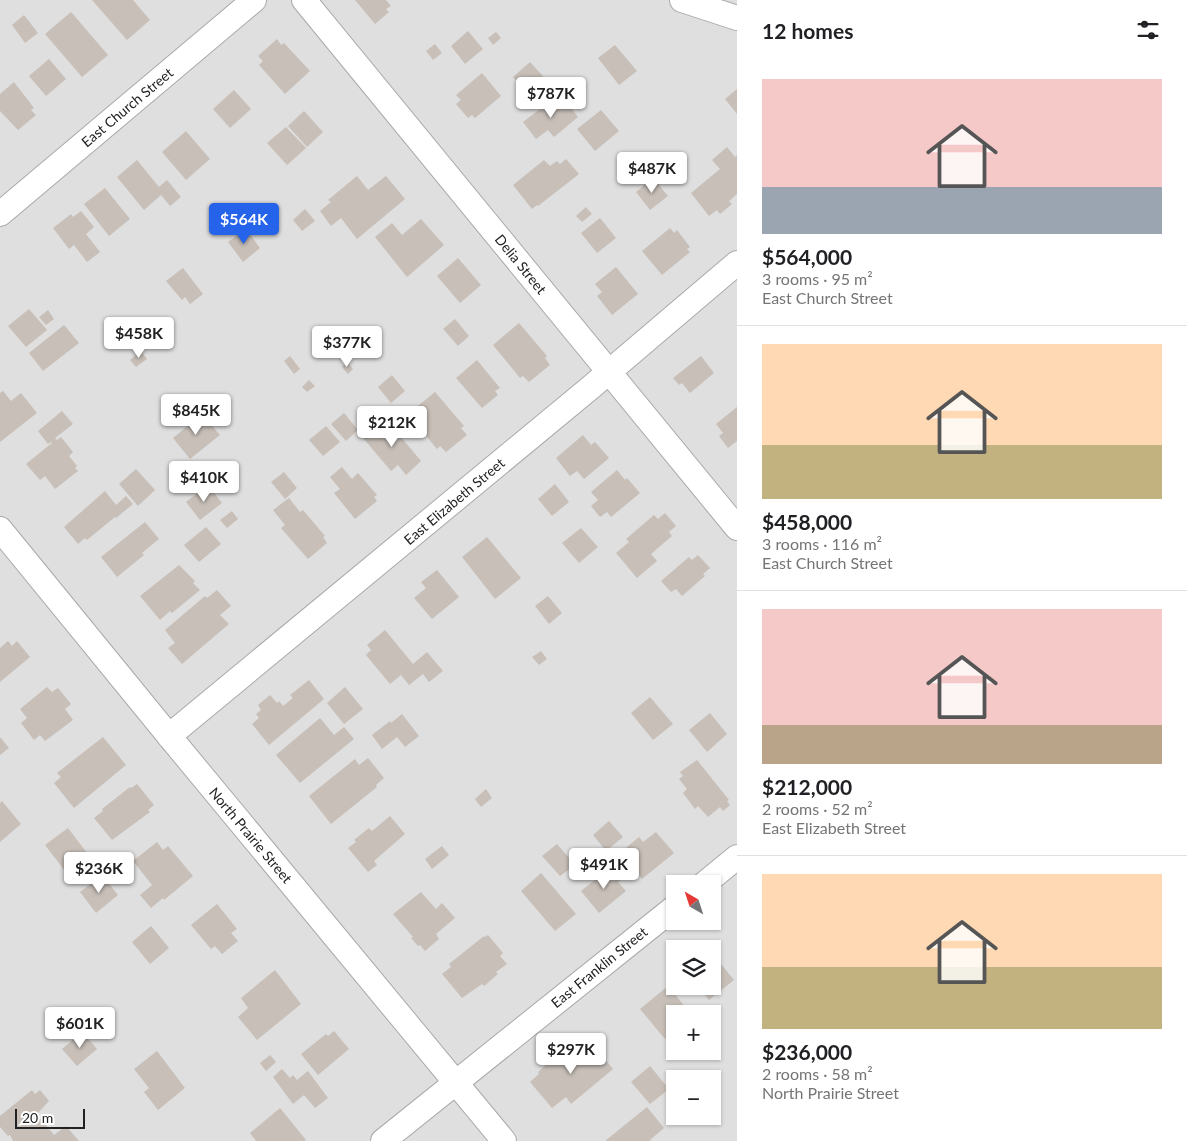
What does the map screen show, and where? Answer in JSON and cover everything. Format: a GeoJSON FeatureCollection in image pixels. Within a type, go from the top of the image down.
{"type":"FeatureCollection","features":[{"type":"Feature","properties":{"kind":"street","name":"East Church Street"},"geometry":{"type":"LineString","coordinates":[[0,214],[254,0]]}},
{"type":"Feature","properties":{"kind":"street","name":"Delia Street"},"geometry":{"type":"LineString","coordinates":[[304,0],[737,528]]}},
{"type":"Feature","properties":{"kind":"street"},"geometry":{"type":"LineString","coordinates":[[682,0],[737,18]]}},
{"type":"Feature","properties":{"kind":"street","name":"East Elizabeth Street"},"geometry":{"type":"LineString","coordinates":[[169,736],[609,372],[737,263]]}},
{"type":"Feature","properties":{"kind":"street","name":"North Prairie Street"},"geometry":{"type":"LineString","coordinates":[[0,529],[504,1141]]}},
{"type":"Feature","properties":{"kind":"street"},"geometry":{"type":"LineString","coordinates":[[715,875],[737,857]]}},
{"type":"Feature","properties":{"kind":"street","name":"East Franklin Street"},"geometry":{"type":"LineString","coordinates":[[384,1141],[666,914]]}},
{"type":"Feature","properties":{"kind":"shaded area"},"geometry":{"type":"Polygon","coordinates":[[[0,0],[737,0],[737,1141],[0,1141],[0,0]]]}},
{"type":"Feature","properties":{"kind":"building"},"geometry":{"type":"Polygon","coordinates":[[[92,0],[133,0],[150,20],[127,40],[92,0]]]}},
{"type":"Feature","properties":{"kind":"building"},"geometry":{"type":"Polygon","coordinates":[[[355,0],[386,0],[391,6],[386,9],[389,12],[375,24],[355,0]]]}},
{"type":"Feature","properties":{"kind":"building"},"geometry":{"type":"Polygon","coordinates":[[[71,12],[108,55],[82,77],[45,34],[71,12]]]}},
{"type":"Feature","properties":{"kind":"building"},"geometry":{"type":"Polygon","coordinates":[[[24,15],[38,33],[25,43],[12,25],[24,15]]]}},
{"type":"Feature","properties":{"kind":"building"},"geometry":{"type":"Polygon","coordinates":[[[468,31],[483,49],[465,64],[451,46],[468,31]]]}},
{"type":"Feature","properties":{"kind":"building"},"geometry":{"type":"Polygon","coordinates":[[[496,32],[501,38],[493,45],[488,38],[496,32]]]}},
{"type":"Feature","properties":{"kind":"building"},"geometry":{"type":"Polygon","coordinates":[[[277,39],[281,45],[284,43],[310,71],[285,94],[259,65],[263,61],[258,56],[277,39]]]}},
{"type":"Feature","properties":{"kind":"building"},"geometry":{"type":"Polygon","coordinates":[[[435,44],[442,53],[433,60],[426,51],[435,44]]]}},
{"type":"Feature","properties":{"kind":"building"},"geometry":{"type":"Polygon","coordinates":[[[615,45],[637,71],[619,85],[598,58],[615,45]]]}},
{"type":"Feature","properties":{"kind":"building"},"geometry":{"type":"Polygon","coordinates":[[[49,59],[66,79],[46,96],[29,76],[49,59]]]}},
{"type":"Feature","properties":{"kind":"building"},"geometry":{"type":"Polygon","coordinates":[[[530,62],[543,76],[526,91],[513,77],[530,62]]]}},
{"type":"Feature","properties":{"kind":"building"},"geometry":{"type":"Polygon","coordinates":[[[482,73],[501,96],[475,118],[472,115],[468,118],[456,104],[461,100],[456,95],[482,73]]]}},
{"type":"Feature","properties":{"kind":"building"},"geometry":{"type":"Polygon","coordinates":[[[14,82],[34,108],[31,110],[36,115],[18,130],[0,111],[0,94],[14,82]]]}},
{"type":"Feature","properties":{"kind":"building"},"geometry":{"type":"Polygon","coordinates":[[[737,89],[737,114],[725,99],[737,89]]]}},
{"type":"Feature","properties":{"kind":"building"},"geometry":{"type":"Polygon","coordinates":[[[234,90],[251,109],[230,128],[213,109],[234,90]]]}},
{"type":"Feature","properties":{"kind":"building"},"geometry":{"type":"Polygon","coordinates":[[[562,96],[578,117],[554,137],[548,130],[536,139],[523,122],[562,96]]]}},
{"type":"Feature","properties":{"kind":"building"},"geometry":{"type":"Polygon","coordinates":[[[601,110],[619,131],[595,151],[577,129],[601,110]]]}},
{"type":"Feature","properties":{"kind":"building"},"geometry":{"type":"Polygon","coordinates":[[[304,111],[323,132],[307,147],[288,126],[304,111]]]}},
{"type":"Feature","properties":{"kind":"building"},"geometry":{"type":"Polygon","coordinates":[[[286,127],[306,148],[287,165],[267,143],[286,127]]]}},
{"type":"Feature","properties":{"kind":"building"},"geometry":{"type":"Polygon","coordinates":[[[186,131],[210,159],[186,180],[162,152],[186,131]]]}},
{"type":"Feature","properties":{"kind":"building"},"geometry":{"type":"Polygon","coordinates":[[[727,147],[735,157],[737,155],[737,194],[729,201],[732,204],[720,214],[717,210],[709,216],[691,193],[720,169],[712,160],[727,147]]]}},
{"type":"Feature","properties":{"kind":"building"},"geometry":{"type":"Polygon","coordinates":[[[566,159],[579,174],[532,209],[513,185],[544,160],[550,166],[557,161],[560,164],[566,159]]]}},
{"type":"Feature","properties":{"kind":"building"},"geometry":{"type":"Polygon","coordinates":[[[137,160],[159,187],[167,180],[181,197],[170,206],[161,195],[144,210],[117,177],[137,160]]]}},
{"type":"Feature","properties":{"kind":"building"},"geometry":{"type":"Polygon","coordinates":[[[357,176],[368,190],[386,176],[405,199],[357,239],[341,218],[331,226],[320,211],[331,202],[328,200],[357,176]]]}},
{"type":"Feature","properties":{"kind":"building"},"geometry":{"type":"Polygon","coordinates":[[[653,178],[668,196],[650,210],[636,192],[653,178]]]}},
{"type":"Feature","properties":{"kind":"building"},"geometry":{"type":"Polygon","coordinates":[[[105,188],[130,219],[109,236],[84,204],[105,188]]]}},
{"type":"Feature","properties":{"kind":"building"},"geometry":{"type":"Polygon","coordinates":[[[586,207],[592,214],[582,222],[576,216],[586,207]]]}},
{"type":"Feature","properties":{"kind":"building"},"geometry":{"type":"Polygon","coordinates":[[[305,209],[315,221],[302,231],[293,220],[305,209]]]}},
{"type":"Feature","properties":{"kind":"building"},"geometry":{"type":"Polygon","coordinates":[[[81,211],[94,227],[86,234],[100,252],[87,262],[74,245],[69,249],[53,228],[71,214],[73,217],[81,211]]]}},
{"type":"Feature","properties":{"kind":"building"},"geometry":{"type":"Polygon","coordinates":[[[600,218],[616,238],[597,253],[581,233],[600,218]]]}},
{"type":"Feature","properties":{"kind":"building"},"geometry":{"type":"Polygon","coordinates":[[[421,219],[444,245],[407,277],[375,237],[392,223],[402,235],[421,219]]]}},
{"type":"Feature","properties":{"kind":"building"},"geometry":{"type":"Polygon","coordinates":[[[670,228],[674,233],[677,230],[690,247],[687,249],[690,252],[662,275],[642,251],[670,228]]]}},
{"type":"Feature","properties":{"kind":"building"},"geometry":{"type":"Polygon","coordinates":[[[246,229],[260,248],[243,262],[228,242],[246,229]]]}},
{"type":"Feature","properties":{"kind":"building"},"geometry":{"type":"Polygon","coordinates":[[[458,258],[481,285],[460,303],[437,276],[458,258]]]}},
{"type":"Feature","properties":{"kind":"building"},"geometry":{"type":"Polygon","coordinates":[[[616,267],[638,294],[612,315],[597,296],[602,292],[595,284],[616,267]]]}},
{"type":"Feature","properties":{"kind":"building"},"geometry":{"type":"Polygon","coordinates":[[[183,268],[203,294],[190,304],[185,297],[182,300],[166,281],[183,268]]]}},
{"type":"Feature","properties":{"kind":"building"},"geometry":{"type":"Polygon","coordinates":[[[29,309],[47,330],[26,347],[8,326],[29,309]]]}},
{"type":"Feature","properties":{"kind":"building"},"geometry":{"type":"Polygon","coordinates":[[[48,310],[54,319],[46,325],[39,317],[48,310]]]}},
{"type":"Feature","properties":{"kind":"building"},"geometry":{"type":"Polygon","coordinates":[[[455,319],[469,336],[458,346],[443,329],[455,319]]]}},
{"type":"Feature","properties":{"kind":"building"},"geometry":{"type":"Polygon","coordinates":[[[519,323],[547,356],[545,358],[550,365],[529,382],[523,376],[520,378],[493,345],[519,323]]]}},
{"type":"Feature","properties":{"kind":"building"},"geometry":{"type":"Polygon","coordinates":[[[64,325],[79,343],[43,371],[29,353],[64,325]]]}},
{"type":"Feature","properties":{"kind":"building"},"geometry":{"type":"Polygon","coordinates":[[[141,351],[147,359],[136,367],[130,360],[141,351]]]}},
{"type":"Feature","properties":{"kind":"building"},"geometry":{"type":"Polygon","coordinates":[[[290,356],[300,369],[294,374],[284,361],[290,356]]]}},
{"type":"Feature","properties":{"kind":"building"},"geometry":{"type":"Polygon","coordinates":[[[701,356],[714,373],[690,393],[682,383],[679,385],[673,378],[701,356]]]}},
{"type":"Feature","properties":{"kind":"building"},"geometry":{"type":"Polygon","coordinates":[[[477,360],[500,388],[495,391],[498,395],[482,408],[456,378],[477,360]]]}},
{"type":"Feature","properties":{"kind":"building"},"geometry":{"type":"Polygon","coordinates":[[[347,362],[353,369],[348,374],[342,367],[347,362]]]}},
{"type":"Feature","properties":{"kind":"building"},"geometry":{"type":"Polygon","coordinates":[[[392,375],[405,391],[391,403],[378,387],[392,375]]]}},
{"type":"Feature","properties":{"kind":"building"},"geometry":{"type":"Polygon","coordinates":[[[309,380],[315,386],[307,392],[302,387],[309,380]]]}},
{"type":"Feature","properties":{"kind":"building"},"geometry":{"type":"Polygon","coordinates":[[[3,391],[11,401],[21,393],[37,413],[0,442],[0,393],[3,391]]]}},
{"type":"Feature","properties":{"kind":"building"},"geometry":{"type":"Polygon","coordinates":[[[435,392],[464,426],[461,428],[467,435],[446,452],[440,446],[437,449],[408,414],[435,392]]]}},
{"type":"Feature","properties":{"kind":"building"},"geometry":{"type":"Polygon","coordinates":[[[737,407],[737,441],[728,448],[719,436],[723,433],[716,424],[737,407]]]}},
{"type":"Feature","properties":{"kind":"building"},"geometry":{"type":"Polygon","coordinates":[[[62,411],[73,424],[55,438],[57,440],[61,437],[73,452],[69,456],[77,466],[75,468],[78,471],[55,489],[45,476],[40,480],[26,464],[52,443],[48,444],[38,431],[62,411]]]}},
{"type":"Feature","properties":{"kind":"building"},"geometry":{"type":"Polygon","coordinates":[[[344,413],[358,430],[346,441],[331,424],[344,413]]]}},
{"type":"Feature","properties":{"kind":"building"},"geometry":{"type":"Polygon","coordinates":[[[202,414],[220,435],[190,459],[173,438],[202,414]]]}},
{"type":"Feature","properties":{"kind":"building"},"geometry":{"type":"Polygon","coordinates":[[[386,419],[421,461],[406,475],[398,465],[391,471],[363,438],[386,419]]]}},
{"type":"Feature","properties":{"kind":"building"},"geometry":{"type":"Polygon","coordinates":[[[326,426],[340,442],[323,456],[309,440],[326,426]]]}},
{"type":"Feature","properties":{"kind":"building"},"geometry":{"type":"Polygon","coordinates":[[[583,435],[591,445],[595,442],[609,458],[584,479],[577,471],[570,476],[556,458],[583,435]]]}},
{"type":"Feature","properties":{"kind":"building"},"geometry":{"type":"Polygon","coordinates":[[[342,467],[352,479],[358,473],[377,495],[374,497],[377,501],[355,519],[334,493],[340,489],[330,477],[342,467]]]}},
{"type":"Feature","properties":{"kind":"building"},"geometry":{"type":"Polygon","coordinates":[[[136,469],[155,490],[138,506],[119,484],[136,469]]]}},
{"type":"Feature","properties":{"kind":"building"},"geometry":{"type":"Polygon","coordinates":[[[617,470],[640,493],[611,517],[607,512],[600,517],[591,506],[598,500],[591,492],[617,470]]]}},
{"type":"Feature","properties":{"kind":"building"},"geometry":{"type":"Polygon","coordinates":[[[284,472],[297,488],[285,499],[271,482],[284,472]]]}},
{"type":"Feature","properties":{"kind":"building"},"geometry":{"type":"Polygon","coordinates":[[[555,484],[569,502],[552,516],[538,499],[555,484]]]}},
{"type":"Feature","properties":{"kind":"building"},"geometry":{"type":"Polygon","coordinates":[[[208,485],[222,503],[200,520],[186,502],[208,485]]]}},
{"type":"Feature","properties":{"kind":"building"},"geometry":{"type":"Polygon","coordinates":[[[105,491],[116,505],[126,496],[133,504],[87,540],[85,538],[78,544],[64,527],[105,491]]]}},
{"type":"Feature","properties":{"kind":"building"},"geometry":{"type":"Polygon","coordinates":[[[289,498],[300,512],[303,510],[325,536],[323,537],[327,543],[308,559],[281,528],[285,525],[273,510],[289,498]]]}},
{"type":"Feature","properties":{"kind":"building"},"geometry":{"type":"Polygon","coordinates":[[[232,511],[238,519],[227,528],[220,520],[232,511]]]}},
{"type":"Feature","properties":{"kind":"building"},"geometry":{"type":"Polygon","coordinates":[[[665,513],[676,526],[669,532],[672,536],[651,554],[657,561],[637,578],[616,553],[629,542],[626,539],[654,515],[658,519],[665,513]]]}},
{"type":"Feature","properties":{"kind":"building"},"geometry":{"type":"Polygon","coordinates":[[[145,522],[159,539],[142,553],[144,555],[117,577],[101,557],[145,522]]]}},
{"type":"Feature","properties":{"kind":"building"},"geometry":{"type":"Polygon","coordinates":[[[206,527],[221,544],[199,562],[184,545],[206,527]]]}},
{"type":"Feature","properties":{"kind":"building"},"geometry":{"type":"Polygon","coordinates":[[[581,528],[598,547],[579,563],[562,543],[581,528]]]}},
{"type":"Feature","properties":{"kind":"building"},"geometry":{"type":"Polygon","coordinates":[[[487,537],[521,578],[495,599],[462,557],[487,537]]]}},
{"type":"Feature","properties":{"kind":"building"},"geometry":{"type":"Polygon","coordinates":[[[698,555],[710,568],[703,574],[705,576],[682,596],[676,589],[671,592],[661,581],[689,557],[692,560],[698,555]]]}},
{"type":"Feature","properties":{"kind":"building"},"geometry":{"type":"Polygon","coordinates":[[[179,565],[195,581],[193,583],[200,590],[172,613],[170,611],[160,620],[140,596],[179,565]]]}},
{"type":"Feature","properties":{"kind":"building"},"geometry":{"type":"Polygon","coordinates":[[[437,570],[459,597],[432,619],[414,598],[426,588],[421,582],[437,570]]]}},
{"type":"Feature","properties":{"kind":"building"},"geometry":{"type":"Polygon","coordinates":[[[217,590],[231,606],[220,615],[229,624],[182,664],[168,648],[175,643],[165,630],[205,596],[207,598],[217,590]]]}},
{"type":"Feature","properties":{"kind":"building"},"geometry":{"type":"Polygon","coordinates":[[[548,596],[562,613],[549,624],[535,606],[548,596]]]}},
{"type":"Feature","properties":{"kind":"building"},"geometry":{"type":"Polygon","coordinates":[[[385,630],[413,664],[427,652],[443,671],[429,682],[423,674],[409,685],[401,675],[390,684],[366,655],[371,650],[367,645],[385,630]]]}},
{"type":"Feature","properties":{"kind":"building"},"geometry":{"type":"Polygon","coordinates":[[[8,641],[12,646],[17,641],[30,657],[0,682],[0,648],[8,641]]]}},
{"type":"Feature","properties":{"kind":"building"},"geometry":{"type":"Polygon","coordinates":[[[541,651],[547,659],[539,665],[532,657],[541,651]]]}},
{"type":"Feature","properties":{"kind":"building"},"geometry":{"type":"Polygon","coordinates":[[[309,680],[324,699],[269,745],[252,724],[259,718],[256,714],[261,710],[258,705],[270,695],[277,703],[279,701],[283,706],[293,698],[290,695],[309,680]]]}},
{"type":"Feature","properties":{"kind":"building"},"geometry":{"type":"Polygon","coordinates":[[[47,687],[52,692],[58,688],[71,704],[65,709],[73,720],[45,741],[40,735],[34,740],[21,723],[27,718],[20,709],[47,687]]]}},
{"type":"Feature","properties":{"kind":"building"},"geometry":{"type":"Polygon","coordinates":[[[345,687],[363,709],[344,724],[327,703],[345,687]]]}},
{"type":"Feature","properties":{"kind":"building"},"geometry":{"type":"Polygon","coordinates":[[[650,697],[673,724],[653,740],[631,713],[650,697]]]}},
{"type":"Feature","properties":{"kind":"building"},"geometry":{"type":"Polygon","coordinates":[[[710,713],[727,734],[707,752],[689,730],[710,713]]]}},
{"type":"Feature","properties":{"kind":"building"},"geometry":{"type":"Polygon","coordinates":[[[402,714],[419,736],[405,747],[397,737],[382,749],[372,735],[402,714]]]}},
{"type":"Feature","properties":{"kind":"building"},"geometry":{"type":"Polygon","coordinates":[[[320,718],[334,735],[344,727],[354,739],[300,783],[276,755],[320,718]]]}},
{"type":"Feature","properties":{"kind":"building"},"geometry":{"type":"Polygon","coordinates":[[[0,737],[9,748],[0,755],[0,737]]]}},
{"type":"Feature","properties":{"kind":"building"},"geometry":{"type":"Polygon","coordinates":[[[103,737],[126,765],[74,808],[54,783],[61,777],[57,773],[103,737]]]}},
{"type":"Feature","properties":{"kind":"building"},"geometry":{"type":"Polygon","coordinates":[[[368,758],[384,778],[376,785],[377,787],[331,824],[309,796],[355,759],[359,765],[368,758]]]}},
{"type":"Feature","properties":{"kind":"building"},"geometry":{"type":"Polygon","coordinates":[[[697,760],[729,800],[727,801],[730,805],[723,811],[720,807],[708,817],[698,806],[695,809],[683,793],[687,789],[679,779],[683,776],[680,772],[697,760]]]}},
{"type":"Feature","properties":{"kind":"building"},"geometry":{"type":"Polygon","coordinates":[[[137,784],[154,805],[148,810],[150,812],[112,840],[94,818],[103,811],[102,809],[130,787],[137,784]]]}},
{"type":"Feature","properties":{"kind":"building"},"geometry":{"type":"Polygon","coordinates":[[[486,789],[492,798],[481,807],[475,799],[486,789]]]}},
{"type":"Feature","properties":{"kind":"building"},"geometry":{"type":"Polygon","coordinates":[[[2,801],[21,824],[0,842],[0,803],[2,801]]]}},
{"type":"Feature","properties":{"kind":"building"},"geometry":{"type":"Polygon","coordinates":[[[390,816],[405,834],[374,861],[377,865],[368,872],[348,848],[356,842],[354,840],[369,828],[372,831],[390,816]]]}},
{"type":"Feature","properties":{"kind":"building"},"geometry":{"type":"Polygon","coordinates":[[[609,821],[623,837],[606,851],[593,835],[609,821]]]}},
{"type":"Feature","properties":{"kind":"building"},"geometry":{"type":"Polygon","coordinates":[[[68,828],[87,853],[65,871],[45,845],[68,828]]]}},
{"type":"Feature","properties":{"kind":"building"},"geometry":{"type":"Polygon","coordinates":[[[656,832],[674,853],[642,879],[620,853],[639,837],[643,842],[656,832]]]}},
{"type":"Feature","properties":{"kind":"building"},"geometry":{"type":"Polygon","coordinates":[[[157,842],[163,850],[168,846],[193,876],[164,900],[163,898],[151,908],[140,895],[152,885],[133,861],[157,842]]]}},
{"type":"Feature","properties":{"kind":"building"},"geometry":{"type":"Polygon","coordinates":[[[557,844],[575,865],[560,876],[542,856],[557,844]]]}},
{"type":"Feature","properties":{"kind":"building"},"geometry":{"type":"Polygon","coordinates":[[[442,846],[449,855],[432,869],[425,859],[442,846]]]}},
{"type":"Feature","properties":{"kind":"building"},"geometry":{"type":"Polygon","coordinates":[[[612,866],[623,878],[618,882],[626,891],[599,913],[581,891],[612,866]]]}},
{"type":"Feature","properties":{"kind":"building"},"geometry":{"type":"Polygon","coordinates":[[[541,873],[576,914],[555,931],[521,891],[541,873]]]}},
{"type":"Feature","properties":{"kind":"building"},"geometry":{"type":"Polygon","coordinates":[[[102,875],[118,895],[96,913],[80,892],[102,875]]]}},
{"type":"Feature","properties":{"kind":"building"},"geometry":{"type":"Polygon","coordinates":[[[421,892],[436,909],[442,903],[455,918],[436,934],[439,939],[425,951],[411,938],[413,937],[393,914],[421,892]]]}},
{"type":"Feature","properties":{"kind":"building"},"geometry":{"type":"Polygon","coordinates":[[[217,904],[237,929],[231,933],[238,941],[222,954],[215,946],[211,949],[191,925],[217,904]]]}},
{"type":"Feature","properties":{"kind":"building"},"geometry":{"type":"Polygon","coordinates":[[[151,926],[169,948],[150,964],[132,942],[151,926]]]}},
{"type":"Feature","properties":{"kind":"building"},"geometry":{"type":"Polygon","coordinates":[[[488,935],[503,953],[500,956],[507,964],[496,972],[498,974],[484,986],[482,984],[462,998],[442,974],[451,967],[449,964],[484,936],[488,935]]]}},
{"type":"Feature","properties":{"kind":"building"},"geometry":{"type":"Polygon","coordinates":[[[721,964],[734,980],[721,990],[721,964]]]}},
{"type":"Feature","properties":{"kind":"building"},"geometry":{"type":"Polygon","coordinates":[[[275,970],[301,1004],[257,1040],[238,1017],[248,1008],[241,998],[275,970]]]}},
{"type":"Feature","properties":{"kind":"building"},"geometry":{"type":"Polygon","coordinates":[[[666,988],[666,995],[675,995],[684,1005],[666,1005],[665,1039],[640,1009],[666,988]]]}},
{"type":"Feature","properties":{"kind":"building"},"geometry":{"type":"Polygon","coordinates":[[[705,995],[715,995],[709,1000],[705,995]]]}},
{"type":"Feature","properties":{"kind":"building"},"geometry":{"type":"Polygon","coordinates":[[[334,1031],[349,1049],[318,1075],[301,1054],[326,1034],[328,1036],[334,1031]]]}},
{"type":"Feature","properties":{"kind":"building"},"geometry":{"type":"Polygon","coordinates":[[[82,1032],[97,1049],[77,1066],[62,1049],[82,1032]]]}},
{"type":"Feature","properties":{"kind":"building"},"geometry":{"type":"Polygon","coordinates":[[[589,1040],[613,1069],[571,1104],[566,1097],[552,1108],[530,1082],[554,1058],[559,1064],[589,1040]]]}},
{"type":"Feature","properties":{"kind":"building"},"geometry":{"type":"Polygon","coordinates":[[[157,1051],[185,1088],[158,1110],[144,1092],[149,1088],[134,1069],[157,1051]]]}},
{"type":"Feature","properties":{"kind":"building"},"geometry":{"type":"Polygon","coordinates":[[[270,1055],[276,1062],[266,1071],[260,1063],[270,1055]]]}},
{"type":"Feature","properties":{"kind":"building"},"geometry":{"type":"Polygon","coordinates":[[[650,1066],[666,1085],[666,1091],[650,1104],[631,1082],[650,1066]]]}},
{"type":"Feature","properties":{"kind":"building"},"geometry":{"type":"Polygon","coordinates":[[[282,1069],[290,1078],[293,1075],[297,1080],[308,1071],[328,1098],[315,1108],[304,1095],[293,1104],[273,1077],[282,1069]]]}},
{"type":"Feature","properties":{"kind":"building"},"geometry":{"type":"Polygon","coordinates":[[[32,1090],[35,1094],[40,1090],[49,1101],[37,1114],[54,1135],[66,1126],[79,1141],[13,1141],[10,1135],[8,1136],[0,1127],[0,1116],[32,1090]]]}},
{"type":"Feature","properties":{"kind":"building"},"geometry":{"type":"Polygon","coordinates":[[[647,1107],[664,1128],[651,1141],[605,1141],[647,1107]]]}},
{"type":"Feature","properties":{"kind":"building"},"geometry":{"type":"Polygon","coordinates":[[[280,1108],[306,1140],[256,1141],[250,1133],[280,1108]]]}}]}
